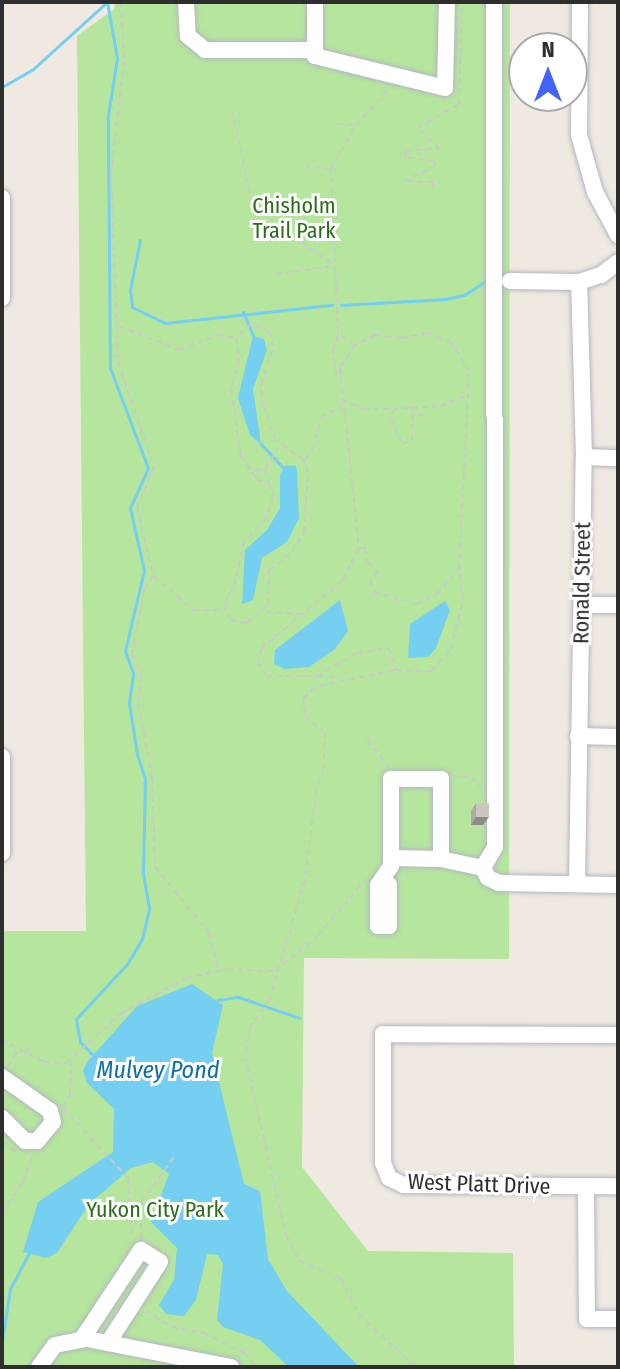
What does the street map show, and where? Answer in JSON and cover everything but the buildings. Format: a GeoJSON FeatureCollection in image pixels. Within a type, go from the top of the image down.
{"type":"FeatureCollection","features":[{"type":"Feature","properties":{"kind":"street"},"geometry":{"type":"LineString","coordinates":[[186,2],[188,36],[205,50],[315,50]]}},
{"type":"Feature","properties":{"kind":"street"},"geometry":{"type":"LineString","coordinates":[[315,2],[315,56],[445,88],[447,2]]}},
{"type":"Feature","properties":{"kind":"street"},"geometry":{"type":"LineString","coordinates":[[483,868],[495,847],[494,2]]}},
{"type":"Feature","properties":{"kind":"street"},"geometry":{"type":"LineString","coordinates":[[580,2],[579,135],[595,192],[618,235]]}},
{"type":"Feature","properties":{"kind":"street"},"geometry":{"type":"LineString","coordinates":[[2,198],[2,298]]}},
{"type":"Feature","properties":{"kind":"street"},"geometry":{"type":"LineString","coordinates":[[510,281],[579,282],[601,275],[618,262]]}},
{"type":"Feature","properties":{"kind":"street","name":"Ronald Street"},"geometry":{"type":"LineString","coordinates":[[577,884],[584,457],[579,282]]}},
{"type":"Feature","properties":{"kind":"street"},"geometry":{"type":"LineString","coordinates":[[584,457],[618,458]]}},
{"type":"Feature","properties":{"kind":"street"},"geometry":{"type":"LineString","coordinates":[[582,605],[618,605]]}},
{"type":"Feature","properties":{"kind":"street"},"geometry":{"type":"LineString","coordinates":[[578,736],[618,737]]}},
{"type":"Feature","properties":{"kind":"street"},"geometry":{"type":"LineString","coordinates":[[2,757],[2,853]]}},
{"type":"Feature","properties":{"kind":"street"},"geometry":{"type":"LineString","coordinates":[[441,859],[441,779],[392,779],[388,871],[441,859],[483,868]]}},
{"type":"Feature","properties":{"kind":"street"},"geometry":{"type":"LineString","coordinates":[[483,868],[488,878],[499,883],[618,885]]}},
{"type":"Feature","properties":{"kind":"street","name":"West Platt Drive"},"geometry":{"type":"LineString","coordinates":[[618,1035],[383,1034],[383,1163],[389,1178],[404,1185],[618,1186]]}},
{"type":"Feature","properties":{"kind":"street"},"geometry":{"type":"LineString","coordinates":[[2,1118],[25,1141],[37,1141],[53,1122],[50,1111],[5,1074]]}},
{"type":"Feature","properties":{"kind":"street"},"geometry":{"type":"LineString","coordinates":[[586,1186],[587,1319],[618,1319]]}},
{"type":"Feature","properties":{"kind":"street"},"geometry":{"type":"LineString","coordinates":[[82,1339],[141,1250],[160,1262],[108,1343]]}},
{"type":"Feature","properties":{"kind":"street"},"geometry":{"type":"LineString","coordinates":[[39,1367],[55,1345],[82,1339],[228,1367]]}},
{"type":"Feature","properties":{"kind":"path"},"geometry":{"type":"LineString","coordinates":[[121,2],[124,61],[111,173],[119,368],[154,467],[137,507],[153,576],[132,641],[142,675],[138,703],[152,776],[155,867],[209,933],[218,969]]}},
{"type":"Feature","properties":{"kind":"path"},"geometry":{"type":"LineString","coordinates":[[432,187],[433,182],[404,181],[435,166],[434,161],[405,157],[406,151],[440,148],[418,128],[459,104],[462,2]]}},
{"type":"Feature","properties":{"kind":"path"},"geometry":{"type":"LineString","coordinates":[[342,679],[317,676],[272,679],[258,662],[262,648],[342,581],[359,548],[333,351],[338,333],[331,169],[356,125],[392,86],[394,75]]}},
{"type":"Feature","properties":{"kind":"path"},"geometry":{"type":"LineString","coordinates":[[232,110],[253,207],[335,265]]}},
{"type":"Feature","properties":{"kind":"path"},"geometry":{"type":"LineString","coordinates":[[338,124],[356,125]]}},
{"type":"Feature","properties":{"kind":"path"},"geometry":{"type":"LineString","coordinates":[[305,166],[331,169]]}},
{"type":"Feature","properties":{"kind":"path"},"geometry":{"type":"LineString","coordinates":[[308,205],[331,204]]}},
{"type":"Feature","properties":{"kind":"path"},"geometry":{"type":"LineString","coordinates":[[275,274],[335,265]]}},
{"type":"Feature","properties":{"kind":"path"},"geometry":{"type":"LineString","coordinates":[[265,611],[269,570],[292,552],[304,532],[308,472],[304,460],[279,445],[260,393],[273,356],[272,338],[263,326],[251,324],[245,326],[236,338],[239,360],[231,390],[241,456],[254,470],[257,479],[269,484]]}},
{"type":"Feature","properties":{"kind":"path"},"geometry":{"type":"LineString","coordinates":[[118,326],[130,327],[179,350],[218,335],[236,338]]}},
{"type":"Feature","properties":{"kind":"path"},"geometry":{"type":"LineString","coordinates":[[338,333],[342,341],[355,345]]}},
{"type":"Feature","properties":{"kind":"path"},"geometry":{"type":"LineString","coordinates":[[338,379],[355,345],[375,335],[442,338],[465,358],[468,395],[459,569],[462,611],[451,649],[432,671],[396,670],[342,679],[315,687],[303,699],[305,716],[325,733],[327,754],[316,790],[305,880],[275,971],[270,999],[250,1027],[245,1057],[286,1235],[299,1261],[341,1278],[359,1315],[416,1367]]}},
{"type":"Feature","properties":{"kind":"path"},"geometry":{"type":"LineString","coordinates":[[341,399],[353,407],[412,408],[440,406],[468,395]]}},
{"type":"Feature","properties":{"kind":"path"},"geometry":{"type":"LineString","coordinates":[[304,460],[313,449],[321,417],[342,407]]}},
{"type":"Feature","properties":{"kind":"path"},"geometry":{"type":"LineString","coordinates":[[385,417],[395,408]]}},
{"type":"Feature","properties":{"kind":"path"},"geometry":{"type":"LineString","coordinates":[[412,408],[417,414],[425,416]]}},
{"type":"Feature","properties":{"kind":"path"},"geometry":{"type":"LineString","coordinates":[[391,413],[398,441],[403,443],[412,440],[417,414]]}},
{"type":"Feature","properties":{"kind":"path"},"geometry":{"type":"LineString","coordinates":[[224,610],[244,541],[273,504],[265,469],[279,445]]}},
{"type":"Feature","properties":{"kind":"path"},"geometry":{"type":"LineString","coordinates":[[276,454],[287,450]]}},
{"type":"Feature","properties":{"kind":"path"},"geometry":{"type":"LineString","coordinates":[[254,470],[265,469]]}},
{"type":"Feature","properties":{"kind":"path"},"geometry":{"type":"LineString","coordinates":[[359,548],[365,548],[368,562],[378,572],[370,581],[374,592],[416,604],[437,594],[459,569]]}},
{"type":"Feature","properties":{"kind":"path"},"geometry":{"type":"LineString","coordinates":[[153,576],[193,610],[224,610]]}},
{"type":"Feature","properties":{"kind":"path"},"geometry":{"type":"LineString","coordinates":[[224,610],[231,620],[247,623],[265,611],[303,614]]}},
{"type":"Feature","properties":{"kind":"path"},"geometry":{"type":"LineString","coordinates":[[317,676],[357,653],[389,648],[396,670]]}},
{"type":"Feature","properties":{"kind":"path"},"geometry":{"type":"LineString","coordinates":[[367,740],[392,770],[392,779]]}},
{"type":"Feature","properties":{"kind":"path"},"geometry":{"type":"LineString","coordinates":[[441,779],[472,777],[484,794]]}},
{"type":"Feature","properties":{"kind":"path"},"geometry":{"type":"LineString","coordinates":[[2,1040],[18,1051],[55,1064],[75,1056],[91,1039],[145,996],[218,969],[275,971],[318,936],[365,879],[388,871]]}},
{"type":"Feature","properties":{"kind":"path"},"geometry":{"type":"LineString","coordinates":[[27,1055],[30,1045]]}},
{"type":"Feature","properties":{"kind":"path"},"geometry":{"type":"LineString","coordinates":[[5,1074],[18,1051]]}},
{"type":"Feature","properties":{"kind":"path"},"geometry":{"type":"LineString","coordinates":[[62,1120],[62,1107],[71,1088],[71,1059]]}},
{"type":"Feature","properties":{"kind":"path"},"geometry":{"type":"LineString","coordinates":[[62,1107],[128,1178],[130,1228],[141,1250]]}},
{"type":"Feature","properties":{"kind":"path"},"geometry":{"type":"LineString","coordinates":[[2,1212],[28,1173],[31,1151],[38,1151]]}},
{"type":"Feature","properties":{"kind":"path"},"geometry":{"type":"LineString","coordinates":[[141,1250],[141,1203],[175,1155]]}},
{"type":"Feature","properties":{"kind":"path"},"geometry":{"type":"LineString","coordinates":[[134,1302],[172,1327],[204,1333],[244,1353],[256,1367]]}},
{"type":"Feature","properties":{"kind":"green space","name":"Chisholm Trail Park"},"geometry":{"type":"Polygon","coordinates":[[[115,2],[510,2],[509,959],[304,958],[302,1167],[368,1251],[513,1253],[514,1367],[2,1367],[2,931],[86,931],[77,36],[114,9],[115,2]]]}},
{"type":"Feature","properties":{"kind":"water"},"geometry":{"type":"Polygon","coordinates":[[[253,336],[264,339],[267,350],[253,389],[261,444],[250,435],[238,398],[253,336]]]}},
{"type":"Feature","properties":{"kind":"water"},"geometry":{"type":"Polygon","coordinates":[[[286,465],[296,466],[299,518],[287,542],[262,558],[253,600],[242,604],[245,550],[267,530],[280,508],[280,475],[286,465]]]}},
{"type":"Feature","properties":{"kind":"water"},"geometry":{"type":"Polygon","coordinates":[[[340,600],[348,631],[334,650],[309,667],[285,669],[274,664],[275,650],[340,600]]]}},
{"type":"Feature","properties":{"kind":"water"},"geometry":{"type":"Polygon","coordinates":[[[445,601],[450,610],[436,648],[428,657],[408,658],[410,624],[445,601]]]}},
{"type":"Feature","properties":{"kind":"water","name":"Mulvey Pond"},"geometry":{"type":"Polygon","coordinates":[[[192,984],[223,1005],[212,1053],[244,1184],[260,1191],[268,1259],[287,1291],[359,1367],[289,1367],[260,1340],[223,1327],[217,1320],[223,1264],[218,1255],[207,1254],[196,1300],[184,1316],[166,1314],[159,1305],[174,1280],[177,1248],[151,1222],[169,1174],[153,1162],[131,1168],[89,1204],[57,1253],[46,1258],[23,1252],[38,1202],[113,1152],[114,1109],[87,1083],[83,1071],[87,1062],[137,1006],[192,984]]]}},
{"type":"Feature","properties":{"kind":"waterway"},"geometry":{"type":"LineString","coordinates":[[2,87],[32,70],[107,2]]}},
{"type":"Feature","properties":{"kind":"waterway"},"geometry":{"type":"LineString","coordinates":[[95,1057],[80,1042],[76,1019],[127,964],[142,939],[149,908],[143,873],[145,779],[137,754],[129,703],[133,673],[125,651],[144,570],[130,508],[148,468],[110,368],[108,115],[117,58],[107,2]]}},
{"type":"Feature","properties":{"kind":"waterway"},"geometry":{"type":"LineString","coordinates":[[140,240],[130,290],[132,307],[165,323],[332,305]]}},
{"type":"Feature","properties":{"kind":"waterway"},"geometry":{"type":"LineString","coordinates":[[341,305],[446,299],[464,295],[489,279]]}},
{"type":"Feature","properties":{"kind":"waterway"},"geometry":{"type":"LineString","coordinates":[[243,312],[253,336]]}},
{"type":"Feature","properties":{"kind":"waterway"},"geometry":{"type":"LineString","coordinates":[[261,444],[284,469]]}},
{"type":"Feature","properties":{"kind":"waterway"},"geometry":{"type":"LineString","coordinates":[[218,1000],[238,997],[300,1018]]}},
{"type":"Feature","properties":{"kind":"waterway"},"geometry":{"type":"LineString","coordinates":[[2,1340],[10,1289],[29,1253]]}},
{"type":"Feature","properties":{"kind":"park label","name":"Yukon City Park"},"geometry":{"type":"Point","coordinates":[155,1210]}}]}
